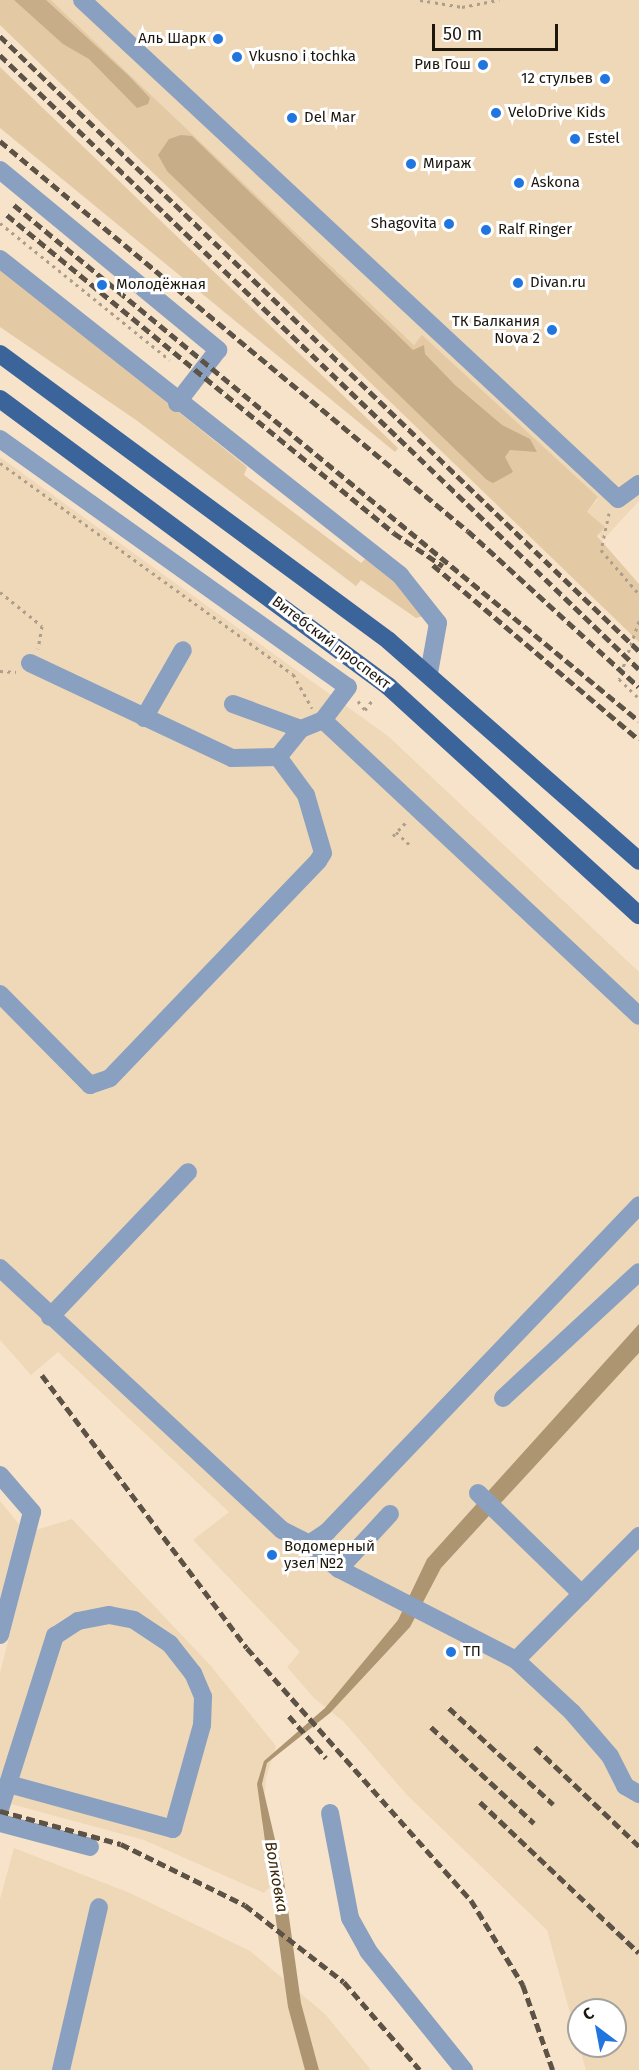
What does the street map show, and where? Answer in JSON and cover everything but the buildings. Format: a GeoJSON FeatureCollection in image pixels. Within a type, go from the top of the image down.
{"type":"FeatureCollection","features":[{"type":"Feature","properties":{"kind":"main road"},"geometry":{"type":"LineString","coordinates":[[0,354],[249,534],[429,673],[639,861]]}},
{"type":"Feature","properties":{"kind":"main road","name":"Витебский проспект"},"geometry":{"type":"LineString","coordinates":[[0,399],[388,686],[639,915]]}},
{"type":"Feature","properties":{"kind":"lane"},"geometry":{"type":"LineString","coordinates":[[82,0],[618,499],[639,484]]}},
{"type":"Feature","properties":{"kind":"lane"},"geometry":{"type":"LineString","coordinates":[[0,170],[218,350],[177,403]]}},
{"type":"Feature","properties":{"kind":"lane"},"geometry":{"type":"LineString","coordinates":[[0,259],[177,403],[417,591],[438,623],[429,673]]}},
{"type":"Feature","properties":{"kind":"lane"},"geometry":{"type":"LineString","coordinates":[[0,439],[348,687],[323,720],[301,729],[278,757],[232,758],[30,663]]}},
{"type":"Feature","properties":{"kind":"lane"},"geometry":{"type":"LineString","coordinates":[[144,718],[183,650]]}},
{"type":"Feature","properties":{"kind":"lane"},"geometry":{"type":"LineString","coordinates":[[233,704],[301,729]]}},
{"type":"Feature","properties":{"kind":"lane"},"geometry":{"type":"LineString","coordinates":[[323,720],[639,1016]]}},
{"type":"Feature","properties":{"kind":"lane"},"geometry":{"type":"LineString","coordinates":[[0,994],[90,1085],[110,1078],[323,853],[306,795],[278,757]]}},
{"type":"Feature","properties":{"kind":"lane"},"geometry":{"type":"LineString","coordinates":[[50,1317],[188,1172]]}},
{"type":"Feature","properties":{"kind":"lane"},"geometry":{"type":"LineString","coordinates":[[309,1544],[327,1532],[639,1205]]}},
{"type":"Feature","properties":{"kind":"lane"},"geometry":{"type":"LineString","coordinates":[[0,1268],[50,1317],[282,1530],[309,1544],[339,1569],[516,1660],[573,1712],[610,1756],[625,1786],[639,1794]]}},
{"type":"Feature","properties":{"kind":"lane"},"geometry":{"type":"LineString","coordinates":[[503,1398],[639,1272]]}},
{"type":"Feature","properties":{"kind":"lane"},"geometry":{"type":"LineString","coordinates":[[0,1475],[32,1512],[0,1635]]}},
{"type":"Feature","properties":{"kind":"lane"},"geometry":{"type":"LineString","coordinates":[[478,1493],[582,1594]]}},
{"type":"Feature","properties":{"kind":"lane"},"geometry":{"type":"LineString","coordinates":[[339,1569],[390,1514]]}},
{"type":"Feature","properties":{"kind":"lane"},"geometry":{"type":"LineString","coordinates":[[516,1660],[639,1536]]}},
{"type":"Feature","properties":{"kind":"lane"},"geometry":{"type":"LineString","coordinates":[[0,1809],[8,1784],[56,1636],[78,1621],[110,1615],[134,1620],[170,1644],[193,1673],[203,1697],[202,1725],[173,1829],[8,1784]]}},
{"type":"Feature","properties":{"kind":"lane"},"geometry":{"type":"LineString","coordinates":[[330,1813],[350,1918],[368,1951],[464,2070]]}},
{"type":"Feature","properties":{"kind":"lane"},"geometry":{"type":"LineString","coordinates":[[0,1823],[90,1847]]}},
{"type":"Feature","properties":{"kind":"lane"},"geometry":{"type":"LineString","coordinates":[[61,2070],[99,1907]]}},
{"type":"Feature","properties":{"kind":"path"},"geometry":{"type":"LineString","coordinates":[[420,0],[462,7],[499,0]]}},
{"type":"Feature","properties":{"kind":"path"},"geometry":{"type":"LineString","coordinates":[[0,223],[170,360]]}},
{"type":"Feature","properties":{"kind":"path"},"geometry":{"type":"LineString","coordinates":[[0,463],[293,674],[323,720]]}},
{"type":"Feature","properties":{"kind":"path"},"geometry":{"type":"LineString","coordinates":[[611,522],[601,550],[639,594]]}},
{"type":"Feature","properties":{"kind":"path"},"geometry":{"type":"LineString","coordinates":[[0,592],[42,626],[44,640],[23,671],[0,671]]}},
{"type":"Feature","properties":{"kind":"path"},"geometry":{"type":"LineString","coordinates":[[639,621],[619,679],[639,698]]}},
{"type":"Feature","properties":{"kind":"path"},"geometry":{"type":"LineString","coordinates":[[365,710],[374,698]]}},
{"type":"Feature","properties":{"kind":"path"},"geometry":{"type":"LineString","coordinates":[[396,832],[412,847]]}},
{"type":"Feature","properties":{"kind":"shaded area"},"geometry":{"type":"Polygon","coordinates":[[[0,0],[51,0],[414,345],[422,335],[598,497],[587,512],[605,527],[597,536],[639,584],[639,642],[0,25],[0,0]]]}},
{"type":"Feature","properties":{"kind":"shaded area"},"geometry":{"type":"Polygon","coordinates":[[[14,0],[46,0],[129,76],[150,98],[148,104],[137,108],[89,59],[63,44],[14,0]]]}},
{"type":"Feature","properties":{"kind":"shaded area","name":"ТК Балкания Nova 2"},"geometry":{"type":"Polygon","coordinates":[[[51,0],[639,0],[639,501],[602,541],[587,512],[598,499],[422,336],[414,345],[51,0]]]}},
{"type":"Feature","properties":{"kind":"shaded area"},"geometry":{"type":"Polygon","coordinates":[[[0,67],[398,448],[395,452],[0,128],[0,67]]]}},
{"type":"Feature","properties":{"kind":"shaded area"},"geometry":{"type":"Polygon","coordinates":[[[181,135],[192,136],[413,350],[424,345],[425,354],[455,385],[502,425],[530,439],[537,452],[510,450],[505,457],[513,472],[493,483],[487,480],[167,171],[158,155],[169,139],[181,135]]]}},
{"type":"Feature","properties":{"kind":"shaded area"},"geometry":{"type":"Polygon","coordinates":[[[0,268],[247,467],[244,475],[361,563],[365,559],[392,579],[424,616],[416,618],[361,580],[356,586],[136,420],[0,327],[0,268]]]}},
{"type":"Feature","properties":{"kind":"shaded area"},"geometry":{"type":"Polygon","coordinates":[[[0,457],[388,736],[639,972],[639,2070],[586,2070],[582,2058],[627,2058],[627,1998],[567,1998],[567,2002],[547,1930],[407,1795],[343,1721],[314,1698],[287,1667],[300,1652],[193,1540],[229,1512],[58,1352],[31,1375],[0,1340],[0,457]]]}},
{"type":"Feature","properties":{"kind":"shaded area"},"geometry":{"type":"Polygon","coordinates":[[[0,1501],[19,1524],[0,1599],[0,1501]]]}},
{"type":"Feature","properties":{"kind":"shaded area"},"geometry":{"type":"Polygon","coordinates":[[[72,1519],[210,1665],[276,1746],[266,1778],[262,1826],[274,1882],[264,1893],[144,1840],[0,1801],[0,1673],[36,1530],[72,1519]]]}},
{"type":"Feature","properties":{"kind":"shaded area"},"geometry":{"type":"Polygon","coordinates":[[[14,1848],[130,1893],[250,1951],[325,2014],[371,2070],[0,2070],[0,1899],[14,1848]]]}},
{"type":"Feature","properties":{"kind":"water","name":"Волковка"},"geometry":{"type":"Polygon","coordinates":[[[639,1324],[639,1353],[441,1568],[410,1627],[330,1713],[267,1763],[262,1784],[283,1874],[301,2003],[319,2070],[305,2070],[288,2007],[257,1784],[264,1761],[325,1708],[398,1620],[427,1559],[639,1324]]]}},
{"type":"Feature","properties":{"kind":"railway"},"geometry":{"type":"LineString","coordinates":[[0,36],[639,651]]}},
{"type":"Feature","properties":{"kind":"railway"},"geometry":{"type":"LineString","coordinates":[[0,55],[639,669]]}},
{"type":"Feature","properties":{"kind":"railway"},"geometry":{"type":"LineString","coordinates":[[0,141],[468,531],[639,687]]}},
{"type":"Feature","properties":{"kind":"railway"},"geometry":{"type":"LineString","coordinates":[[14,205],[639,721]]}},
{"type":"Feature","properties":{"kind":"railway"},"geometry":{"type":"LineString","coordinates":[[7,215],[394,533],[443,566]]}},
{"type":"Feature","properties":{"kind":"railway"},"geometry":{"type":"LineString","coordinates":[[433,565],[639,740]]}},
{"type":"Feature","properties":{"kind":"railway"},"geometry":{"type":"LineString","coordinates":[[42,1375],[247,1648],[471,1900],[523,1985],[553,2070]]}},
{"type":"Feature","properties":{"kind":"railway"},"geometry":{"type":"LineString","coordinates":[[449,1708],[553,1804]]}},
{"type":"Feature","properties":{"kind":"railway"},"geometry":{"type":"LineString","coordinates":[[289,1716],[326,1758]]}},
{"type":"Feature","properties":{"kind":"railway"},"geometry":{"type":"LineString","coordinates":[[431,1727],[534,1823]]}},
{"type":"Feature","properties":{"kind":"railway"},"geometry":{"type":"LineString","coordinates":[[535,1747],[639,1846]]}},
{"type":"Feature","properties":{"kind":"railway"},"geometry":{"type":"LineString","coordinates":[[480,1802],[639,1953]]}},
{"type":"Feature","properties":{"kind":"railway"},"geometry":{"type":"LineString","coordinates":[[0,1811],[121,1844],[245,1905],[344,1982],[420,2070]]}},
{"type":"Feature","properties":{"kind":"place","name":"Аль Шарк"},"geometry":{"type":"Point","coordinates":[218,39]}},
{"type":"Feature","properties":{"kind":"place","name":"Vkusno i tochka"},"geometry":{"type":"Point","coordinates":[237,57]}},
{"type":"Feature","properties":{"kind":"place","name":"Рив Гош"},"geometry":{"type":"Point","coordinates":[483,65]}},
{"type":"Feature","properties":{"kind":"place","name":"12 стульев"},"geometry":{"type":"Point","coordinates":[605,79]}},
{"type":"Feature","properties":{"kind":"place","name":"VeloDrive Kids"},"geometry":{"type":"Point","coordinates":[496,113]}},
{"type":"Feature","properties":{"kind":"place","name":"Del Mar"},"geometry":{"type":"Point","coordinates":[292,118]}},
{"type":"Feature","properties":{"kind":"place","name":"Estel"},"geometry":{"type":"Point","coordinates":[575,139]}},
{"type":"Feature","properties":{"kind":"place","name":"Мираж"},"geometry":{"type":"Point","coordinates":[411,164]}},
{"type":"Feature","properties":{"kind":"place","name":"Askona"},"geometry":{"type":"Point","coordinates":[519,183]}},
{"type":"Feature","properties":{"kind":"place","name":"Shagovita"},"geometry":{"type":"Point","coordinates":[449,224]}},
{"type":"Feature","properties":{"kind":"place","name":"Ralf Ringer"},"geometry":{"type":"Point","coordinates":[486,230]}},
{"type":"Feature","properties":{"kind":"place","name":"Divan.ru"},"geometry":{"type":"Point","coordinates":[518,283]}},
{"type":"Feature","properties":{"kind":"place","name":"Молодёжная"},"geometry":{"type":"Point","coordinates":[102,285]}},
{"type":"Feature","properties":{"kind":"place","name":"ТК Балкания Nova 2"},"geometry":{"type":"Point","coordinates":[552,330]}},
{"type":"Feature","properties":{"kind":"place","name":"Водомерный узел №2"},"geometry":{"type":"Point","coordinates":[272,1555]}},
{"type":"Feature","properties":{"kind":"place","name":"ТП"},"geometry":{"type":"Point","coordinates":[451,1652]}}]}
